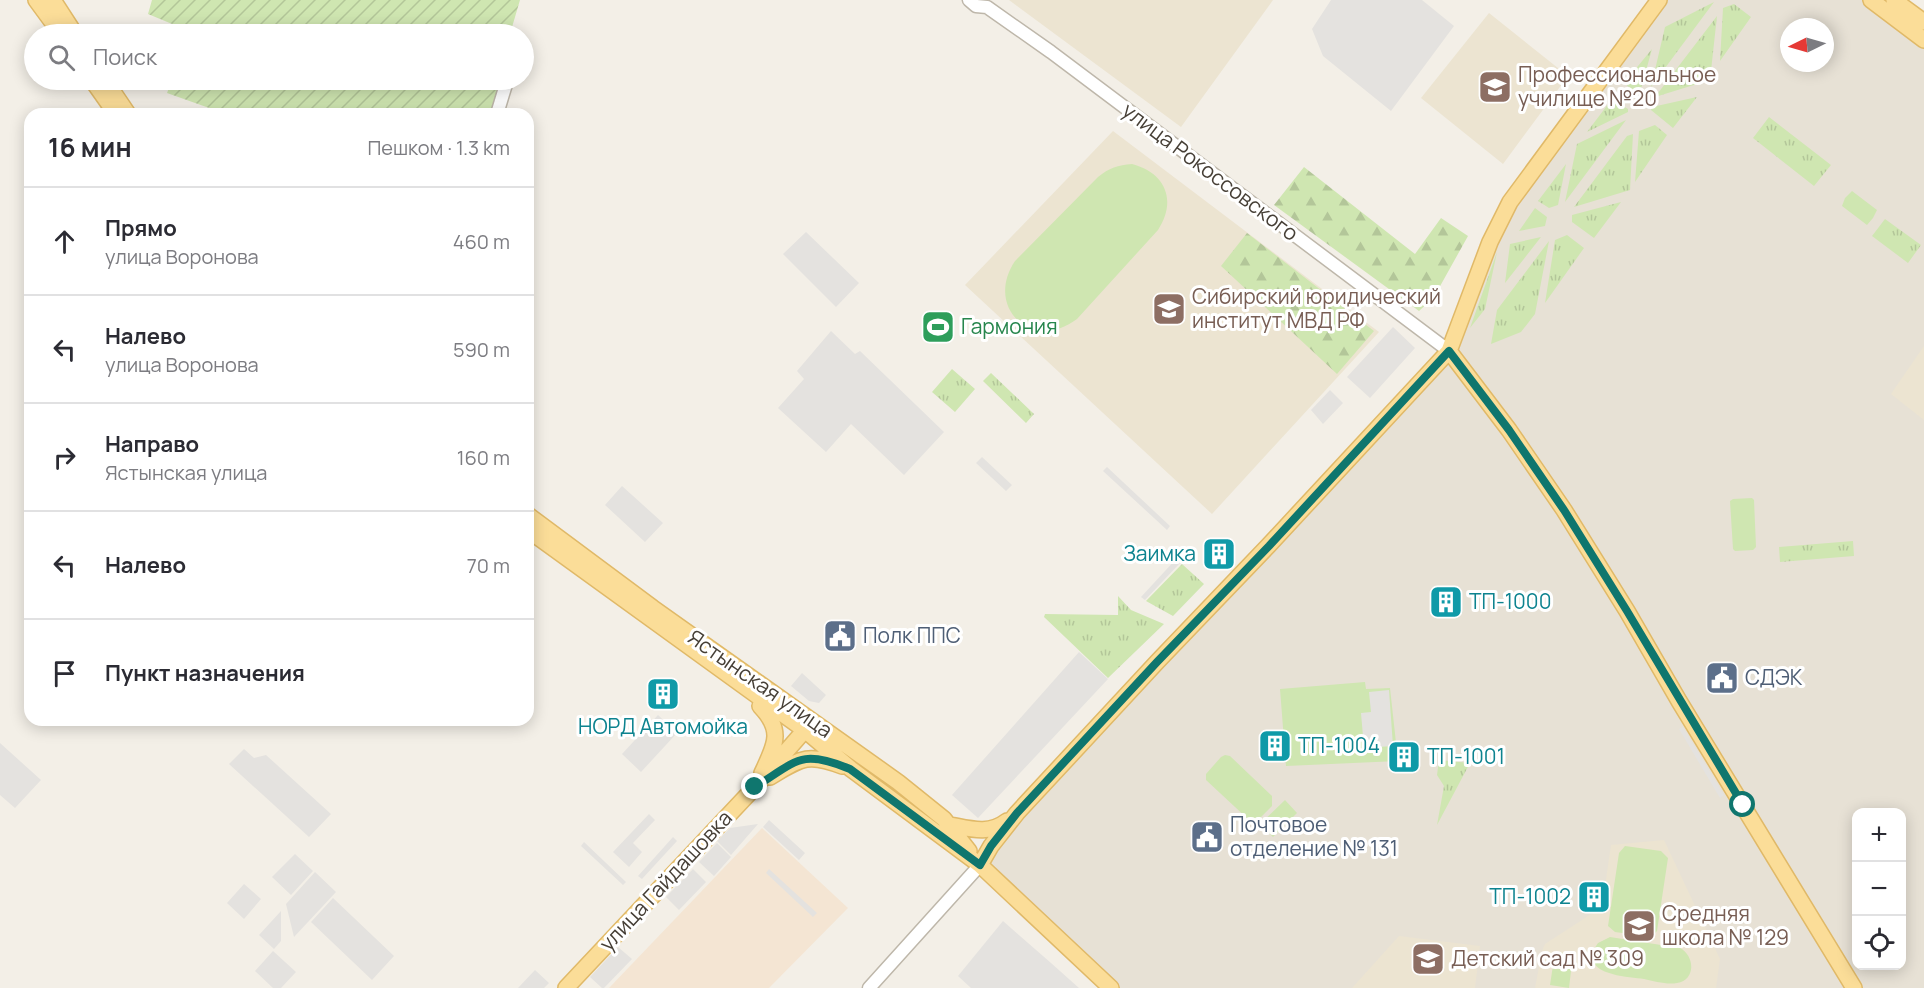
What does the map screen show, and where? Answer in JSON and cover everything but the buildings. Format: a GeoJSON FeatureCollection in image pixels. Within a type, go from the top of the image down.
{"type":"FeatureCollection","features":[{"type":"Feature","properties":{"kind":"main road"},"geometry":{"type":"LineString","coordinates":[[36,0],[54,24]]}},
{"type":"Feature","properties":{"kind":"main road"},"geometry":{"type":"LineString","coordinates":[[52,0],[68,24]]}},
{"type":"Feature","properties":{"kind":"main road"},"geometry":{"type":"LineString","coordinates":[[980,865],[991,846],[1017,813],[1449,351],[1490,242],[1510,202],[1659,0]]}},
{"type":"Feature","properties":{"kind":"main road"},"geometry":{"type":"LineString","coordinates":[[1871,0],[1924,40]]}},
{"type":"Feature","properties":{"kind":"main road"},"geometry":{"type":"LineString","coordinates":[[1894,0],[1924,22]]}},
{"type":"Feature","properties":{"kind":"main road"},"geometry":{"type":"LineString","coordinates":[[99,90],[112,108]]}},
{"type":"Feature","properties":{"kind":"main road"},"geometry":{"type":"LineString","coordinates":[[112,90],[124,108]]}},
{"type":"Feature","properties":{"kind":"main road"},"geometry":{"type":"LineString","coordinates":[[1449,351],[1509,430],[1564,510],[1854,988]]}},
{"type":"Feature","properties":{"kind":"main road","name":"Ястынская улица"},"geometry":{"type":"LineString","coordinates":[[534,519],[809,725],[850,769],[980,865],[1111,988]]}},
{"type":"Feature","properties":{"kind":"main road","name":"Ястынская улица"},"geometry":{"type":"LineString","coordinates":[[534,534],[733,679],[898,782],[950,825],[980,865]]}},
{"type":"Feature","properties":{"kind":"main road"},"geometry":{"type":"LineString","coordinates":[[733,679],[772,718],[776,732],[755,787]]}},
{"type":"Feature","properties":{"kind":"main road","name":"улица Гайдашовка"},"geometry":{"type":"LineString","coordinates":[[566,988],[755,787],[809,725]]}},
{"type":"Feature","properties":{"kind":"main road"},"geometry":{"type":"LineString","coordinates":[[755,787],[806,758],[828,760],[850,769]]}},
{"type":"Feature","properties":{"kind":"main road"},"geometry":{"type":"LineString","coordinates":[[950,825],[980,831],[988,830],[1002,825],[1017,813]]}},
{"type":"Feature","properties":{"kind":"street","name":"улица Рокоссовского"},"geometry":{"type":"LineString","coordinates":[[969,0],[976,6],[987,7],[1051,52],[1449,351]]}},
{"type":"Feature","properties":{"kind":"street"},"geometry":{"type":"LineString","coordinates":[[499,108],[504,90]]}},
{"type":"Feature","properties":{"kind":"street"},"geometry":{"type":"LineString","coordinates":[[869,988],[980,865]]}},
{"type":"Feature","properties":{"kind":"shaded area"},"geometry":{"type":"Polygon","coordinates":[[[1009,0],[1273,0],[1181,127],[1009,0]]]}},
{"type":"Feature","properties":{"kind":"shaded area"},"geometry":{"type":"Polygon","coordinates":[[[1331,0],[1422,0],[1454,26],[1391,111],[1323,56],[1312,29],[1331,0]]]}},
{"type":"Feature","properties":{"kind":"shaded area"},"geometry":{"type":"Polygon","coordinates":[[[1659,0],[1871,0],[1924,40],[1924,988],[1111,988],[980,865],[991,846],[1449,351],[1490,242],[1659,0]]]}},
{"type":"Feature","properties":{"kind":"shaded area","name":"Профессиональное училище №20"},"geometry":{"type":"Polygon","coordinates":[[[1489,13],[1568,76],[1503,164],[1421,98],[1489,13]]]}},
{"type":"Feature","properties":{"kind":"shaded area","name":"Сибирский юридический институт МВД РФ"},"geometry":{"type":"Polygon","coordinates":[[[1113,131],[1379,332],[1212,514],[965,285],[1113,131]]]}},
{"type":"Feature","properties":{"kind":"shaded area"},"geometry":{"type":"Polygon","coordinates":[[[806,232],[859,283],[836,307],[783,254],[806,232]]]}},
{"type":"Feature","properties":{"kind":"shaded area"},"geometry":{"type":"Polygon","coordinates":[[[1393,327],[1415,348],[1370,398],[1347,377],[1393,327]]]}},
{"type":"Feature","properties":{"kind":"shaded area"},"geometry":{"type":"Polygon","coordinates":[[[831,331],[855,354],[860,351],[944,432],[904,475],[851,424],[826,452],[778,408],[804,379],[797,371],[831,331]]]}},
{"type":"Feature","properties":{"kind":"shaded area"},"geometry":{"type":"Polygon","coordinates":[[[1924,346],[1924,420],[1891,394],[1924,346]]]}},
{"type":"Feature","properties":{"kind":"shaded area"},"geometry":{"type":"Polygon","coordinates":[[[1330,390],[1343,403],[1323,424],[1311,410],[1330,390]]]}},
{"type":"Feature","properties":{"kind":"shaded area"},"geometry":{"type":"Polygon","coordinates":[[[982,457],[1012,485],[1006,491],[976,463],[982,457]]]}},
{"type":"Feature","properties":{"kind":"shaded area"},"geometry":{"type":"Polygon","coordinates":[[[1107,467],[1170,526],[1167,530],[1103,471],[1107,467]]]}},
{"type":"Feature","properties":{"kind":"shaded area"},"geometry":{"type":"Polygon","coordinates":[[[622,486],[663,523],[645,542],[605,505],[622,486]]]}},
{"type":"Feature","properties":{"kind":"shaded area"},"geometry":{"type":"Polygon","coordinates":[[[1177,558],[1181,562],[1145,600],[1141,597],[1177,558]]]}},
{"type":"Feature","properties":{"kind":"shaded area"},"geometry":{"type":"Polygon","coordinates":[[[1079,652],[1108,679],[978,818],[952,795],[1079,652]]]}},
{"type":"Feature","properties":{"kind":"shaded area"},"geometry":{"type":"Polygon","coordinates":[[[802,673],[826,695],[819,703],[809,701],[791,686],[802,673]]]}},
{"type":"Feature","properties":{"kind":"shaded area"},"geometry":{"type":"Polygon","coordinates":[[[1389,690],[1393,746],[1364,748],[1361,713],[1371,712],[1369,692],[1389,690]]]}},
{"type":"Feature","properties":{"kind":"shaded area"},"geometry":{"type":"Polygon","coordinates":[[[658,715],[677,733],[641,772],[622,754],[658,715]]]}},
{"type":"Feature","properties":{"kind":"shaded area"},"geometry":{"type":"Polygon","coordinates":[[[1683,727],[1724,795],[1720,798],[1679,729],[1683,727]]]}},
{"type":"Feature","properties":{"kind":"shaded area"},"geometry":{"type":"Polygon","coordinates":[[[0,743],[41,780],[15,808],[0,795],[0,743]]]}},
{"type":"Feature","properties":{"kind":"shaded area"},"geometry":{"type":"Polygon","coordinates":[[[244,749],[254,758],[266,755],[331,814],[309,837],[229,764],[244,749]]]}},
{"type":"Feature","properties":{"kind":"shaded area"},"geometry":{"type":"Polygon","coordinates":[[[649,814],[655,820],[633,843],[642,852],[629,867],[613,852],[649,814]]]}},
{"type":"Feature","properties":{"kind":"shaded area"},"geometry":{"type":"Polygon","coordinates":[[[769,820],[805,853],[799,860],[763,827],[769,820]]]}},
{"type":"Feature","properties":{"kind":"shaded area"},"geometry":{"type":"Polygon","coordinates":[[[758,824],[731,855],[717,841],[730,828],[758,824]]]}},
{"type":"Feature","properties":{"kind":"shaded area"},"geometry":{"type":"Polygon","coordinates":[[[762,828],[848,908],[769,988],[609,988],[762,828]]]}},
{"type":"Feature","properties":{"kind":"shaded area"},"geometry":{"type":"Polygon","coordinates":[[[673,837],[677,841],[642,879],[638,876],[673,837]]]}},
{"type":"Feature","properties":{"kind":"shaded area","name":"Средняя школа № 129"},"geometry":{"type":"Polygon","coordinates":[[[1664,840],[1720,959],[1716,988],[1535,988],[1545,944],[1602,907],[1611,845],[1664,840]]]}},
{"type":"Feature","properties":{"kind":"shaded area"},"geometry":{"type":"Polygon","coordinates":[[[584,842],[626,882],[623,885],[581,846],[584,842]]]}},
{"type":"Feature","properties":{"kind":"shaded area"},"geometry":{"type":"Polygon","coordinates":[[[717,843],[731,857],[714,876],[699,862],[717,843]]]}},
{"type":"Feature","properties":{"kind":"shaded area"},"geometry":{"type":"Polygon","coordinates":[[[295,854],[313,871],[291,895],[272,877],[295,854]]]}},
{"type":"Feature","properties":{"kind":"shaded area"},"geometry":{"type":"Polygon","coordinates":[[[693,869],[706,882],[679,910],[666,897],[693,869]]]}},
{"type":"Feature","properties":{"kind":"shaded area"},"geometry":{"type":"Polygon","coordinates":[[[769,869],[817,913],[813,917],[766,873],[769,869]]]}},
{"type":"Feature","properties":{"kind":"shaded area"},"geometry":{"type":"Polygon","coordinates":[[[315,872],[336,892],[294,937],[286,904],[315,872]]]}},
{"type":"Feature","properties":{"kind":"shaded area"},"geometry":{"type":"Polygon","coordinates":[[[244,884],[261,899],[244,919],[227,903],[244,884]]]}},
{"type":"Feature","properties":{"kind":"shaded area"},"geometry":{"type":"Polygon","coordinates":[[[333,898],[394,956],[372,980],[311,922],[333,898]]]}},
{"type":"Feature","properties":{"kind":"shaded area"},"geometry":{"type":"Polygon","coordinates":[[[281,911],[281,941],[274,949],[259,935],[281,911]]]}},
{"type":"Feature","properties":{"kind":"shaded area"},"geometry":{"type":"Polygon","coordinates":[[[1003,921],[1079,988],[971,988],[958,976],[1003,921]]]}},
{"type":"Feature","properties":{"kind":"shaded area","name":"Детский сад № 309"},"geometry":{"type":"Polygon","coordinates":[[[1399,936],[1480,946],[1475,988],[1352,988],[1399,936]]]}},
{"type":"Feature","properties":{"kind":"shaded area"},"geometry":{"type":"Polygon","coordinates":[[[618,947],[632,959],[602,988],[590,977],[618,947]]]}},
{"type":"Feature","properties":{"kind":"shaded area"},"geometry":{"type":"Polygon","coordinates":[[[273,951],[296,972],[281,988],[273,988],[255,971],[273,951]]]}},
{"type":"Feature","properties":{"kind":"shaded area"},"geometry":{"type":"Polygon","coordinates":[[[535,970],[549,983],[544,988],[518,988],[535,970]]]}},
{"type":"Feature","properties":{"kind":"green space"},"geometry":{"type":"Polygon","coordinates":[[[152,0],[520,0],[513,24],[172,24],[148,14],[152,0]]]}},
{"type":"Feature","properties":{"kind":"green space"},"geometry":{"type":"Polygon","coordinates":[[[1714,2],[1651,87],[1665,27],[1714,2]]]}},
{"type":"Feature","properties":{"kind":"green space"},"geometry":{"type":"Polygon","coordinates":[[[1734,4],[1751,17],[1720,61],[1723,8],[1734,4]]]}},
{"type":"Feature","properties":{"kind":"green space"},"geometry":{"type":"Polygon","coordinates":[[[1717,16],[1710,80],[1655,97],[1717,16]]]}},
{"type":"Feature","properties":{"kind":"green space"},"geometry":{"type":"Polygon","coordinates":[[[1652,49],[1641,89],[1635,92],[1624,83],[1652,49]]]}},
{"type":"Feature","properties":{"kind":"green space"},"geometry":{"type":"Polygon","coordinates":[[[168,90],[499,90],[493,108],[209,108],[167,93],[168,90]]]}},
{"type":"Feature","properties":{"kind":"green space"},"geometry":{"type":"Polygon","coordinates":[[[1697,97],[1673,128],[1651,110],[1652,107],[1697,97]]]}},
{"type":"Feature","properties":{"kind":"green space"},"geometry":{"type":"Polygon","coordinates":[[[1612,99],[1628,109],[1628,112],[1587,132],[1612,99]]]}},
{"type":"Feature","properties":{"kind":"green space"},"geometry":{"type":"Polygon","coordinates":[[[1769,117],[1831,165],[1814,186],[1753,138],[1769,117]]]}},
{"type":"Feature","properties":{"kind":"green space"},"geometry":{"type":"Polygon","coordinates":[[[1626,120],[1565,202],[1577,144],[1626,120]]]}},
{"type":"Feature","properties":{"kind":"green space"},"geometry":{"type":"Polygon","coordinates":[[[1655,125],[1667,135],[1635,182],[1639,131],[1655,125]]]}},
{"type":"Feature","properties":{"kind":"green space"},"geometry":{"type":"Polygon","coordinates":[[[1633,134],[1630,190],[1574,207],[1627,136],[1633,134]]]}},
{"type":"Feature","properties":{"kind":"green space"},"geometry":{"type":"Polygon","coordinates":[[[1132,164],[1153,174],[1165,190],[1167,209],[1158,230],[1077,319],[1060,328],[1044,331],[1029,328],[1009,309],[1005,294],[1007,278],[1015,261],[1098,177],[1106,171],[1132,164]]]}},
{"type":"Feature","properties":{"kind":"green space"},"geometry":{"type":"Polygon","coordinates":[[[1566,164],[1558,205],[1549,208],[1538,201],[1566,164]]]}},
{"type":"Feature","properties":{"kind":"green space"},"geometry":{"type":"Polygon","coordinates":[[[1304,167],[1415,254],[1441,218],[1468,236],[1434,297],[1419,311],[1274,205],[1304,167]]]}},
{"type":"Feature","properties":{"kind":"green space"},"geometry":{"type":"Polygon","coordinates":[[[1852,191],[1877,210],[1867,225],[1842,206],[1845,198],[1852,191]]]}},
{"type":"Feature","properties":{"kind":"green space"},"geometry":{"type":"Polygon","coordinates":[[[1621,202],[1594,238],[1572,222],[1572,215],[1621,202]]]}},
{"type":"Feature","properties":{"kind":"green space"},"geometry":{"type":"Polygon","coordinates":[[[1535,208],[1547,217],[1545,226],[1519,231],[1535,208]]]}},
{"type":"Feature","properties":{"kind":"green space"},"geometry":{"type":"Polygon","coordinates":[[[1885,219],[1921,245],[1908,263],[1872,236],[1885,219]]]}},
{"type":"Feature","properties":{"kind":"green space"},"geometry":{"type":"Polygon","coordinates":[[[1247,233],[1374,331],[1337,374],[1221,266],[1247,233]]]}},
{"type":"Feature","properties":{"kind":"green space"},"geometry":{"type":"Polygon","coordinates":[[[1567,235],[1584,248],[1545,303],[1555,240],[1567,235]]]}},
{"type":"Feature","properties":{"kind":"green space"},"geometry":{"type":"Polygon","coordinates":[[[1541,237],[1505,283],[1510,244],[1541,237]]]}},
{"type":"Feature","properties":{"kind":"green space"},"geometry":{"type":"Polygon","coordinates":[[[1549,241],[1535,314],[1521,332],[1491,344],[1497,310],[1549,241]]]}},
{"type":"Feature","properties":{"kind":"green space"},"geometry":{"type":"Polygon","coordinates":[[[1497,252],[1485,309],[1470,328],[1497,252]]]}},
{"type":"Feature","properties":{"kind":"green space"},"geometry":{"type":"Polygon","coordinates":[[[952,369],[975,389],[955,412],[932,392],[952,369]]]}},
{"type":"Feature","properties":{"kind":"green space"},"geometry":{"type":"Polygon","coordinates":[[[991,373],[1034,414],[1026,423],[983,381],[991,373]]]}},
{"type":"Feature","properties":{"kind":"green space"},"geometry":{"type":"Polygon","coordinates":[[[1752,498],[1754,500],[1756,547],[1753,550],[1735,551],[1730,501],[1752,498]]]}},
{"type":"Feature","properties":{"kind":"green space"},"geometry":{"type":"Polygon","coordinates":[[[1853,541],[1854,556],[1780,562],[1779,547],[1853,541]]]}},
{"type":"Feature","properties":{"kind":"green space"},"geometry":{"type":"Polygon","coordinates":[[[1182,564],[1204,584],[1173,616],[1146,601],[1182,564]]]}},
{"type":"Feature","properties":{"kind":"green space"},"geometry":{"type":"Polygon","coordinates":[[[1118,596],[1131,610],[1164,624],[1108,678],[1044,617],[1045,614],[1118,615],[1118,596]]]}},
{"type":"Feature","properties":{"kind":"green space"},"geometry":{"type":"Polygon","coordinates":[[[1365,682],[1366,689],[1390,688],[1398,761],[1286,766],[1280,689],[1365,682]]]}},
{"type":"Feature","properties":{"kind":"green space"},"geometry":{"type":"Polygon","coordinates":[[[1225,755],[1230,756],[1272,796],[1272,806],[1257,821],[1249,820],[1206,780],[1206,774],[1225,755]]]}},
{"type":"Feature","properties":{"kind":"green space"},"geometry":{"type":"Polygon","coordinates":[[[1439,760],[1470,763],[1437,825],[1444,786],[1437,775],[1439,760]]]}},
{"type":"Feature","properties":{"kind":"green space"},"geometry":{"type":"Polygon","coordinates":[[[1285,800],[1297,813],[1273,837],[1260,824],[1285,800]]]}},
{"type":"Feature","properties":{"kind":"green space"},"geometry":{"type":"Polygon","coordinates":[[[1625,846],[1661,851],[1668,858],[1657,931],[1651,937],[1615,932],[1608,926],[1619,853],[1625,846]]]}},
{"type":"Feature","properties":{"kind":"green space"},"geometry":{"type":"Polygon","coordinates":[[[1610,937],[1680,948],[1689,956],[1690,973],[1683,981],[1669,984],[1606,972],[1593,961],[1593,953],[1598,943],[1610,937]]]}},
{"type":"Feature","properties":{"kind":"green space"},"geometry":{"type":"Polygon","coordinates":[[[1555,952],[1573,954],[1569,988],[1550,985],[1555,952]]]}},
{"type":"Feature","properties":{"kind":"place","name":"Профессиональное училище №20"},"geometry":{"type":"Point","coordinates":[1495,87]}},
{"type":"Feature","properties":{"kind":"place","name":"Сибирский юридический институт МВД РФ"},"geometry":{"type":"Point","coordinates":[1169,309]}},
{"type":"Feature","properties":{"kind":"place","name":"Гармония"},"geometry":{"type":"Point","coordinates":[938,327]}},
{"type":"Feature","properties":{"kind":"place","name":"Заимка"},"geometry":{"type":"Point","coordinates":[1219,554]}},
{"type":"Feature","properties":{"kind":"place","name":"ТП-1000"},"geometry":{"type":"Point","coordinates":[1446,602]}},
{"type":"Feature","properties":{"kind":"place","name":"Полк ППС"},"geometry":{"type":"Point","coordinates":[840,636]}},
{"type":"Feature","properties":{"kind":"place","name":"СДЭК"},"geometry":{"type":"Point","coordinates":[1722,678]}},
{"type":"Feature","properties":{"kind":"place","name":"НОРД Автомойка"},"geometry":{"type":"Point","coordinates":[663,694]}},
{"type":"Feature","properties":{"kind":"place","name":"ТП-1004"},"geometry":{"type":"Point","coordinates":[1275,746]}},
{"type":"Feature","properties":{"kind":"place","name":"ТП-1001"},"geometry":{"type":"Point","coordinates":[1404,757]}},
{"type":"Feature","properties":{"kind":"place","name":"Почтовое отделение № 131"},"geometry":{"type":"Point","coordinates":[1207,837]}},
{"type":"Feature","properties":{"kind":"place","name":"ТП-1002"},"geometry":{"type":"Point","coordinates":[1594,897]}},
{"type":"Feature","properties":{"kind":"place","name":"Средняя школа № 129"},"geometry":{"type":"Point","coordinates":[1639,926]}},
{"type":"Feature","properties":{"kind":"place","name":"Детский сад № 309"},"geometry":{"type":"Point","coordinates":[1428,959]}},
{"type":"Feature","properties":{"kind":"route"},"geometry":{"type":"LineString","coordinates":[[755,787],[798,760],[816,758],[828,760],[850,769],[980,865],[991,846],[1017,813],[1449,351],[1509,430],[1564,510],[1743,805]]}}]}
